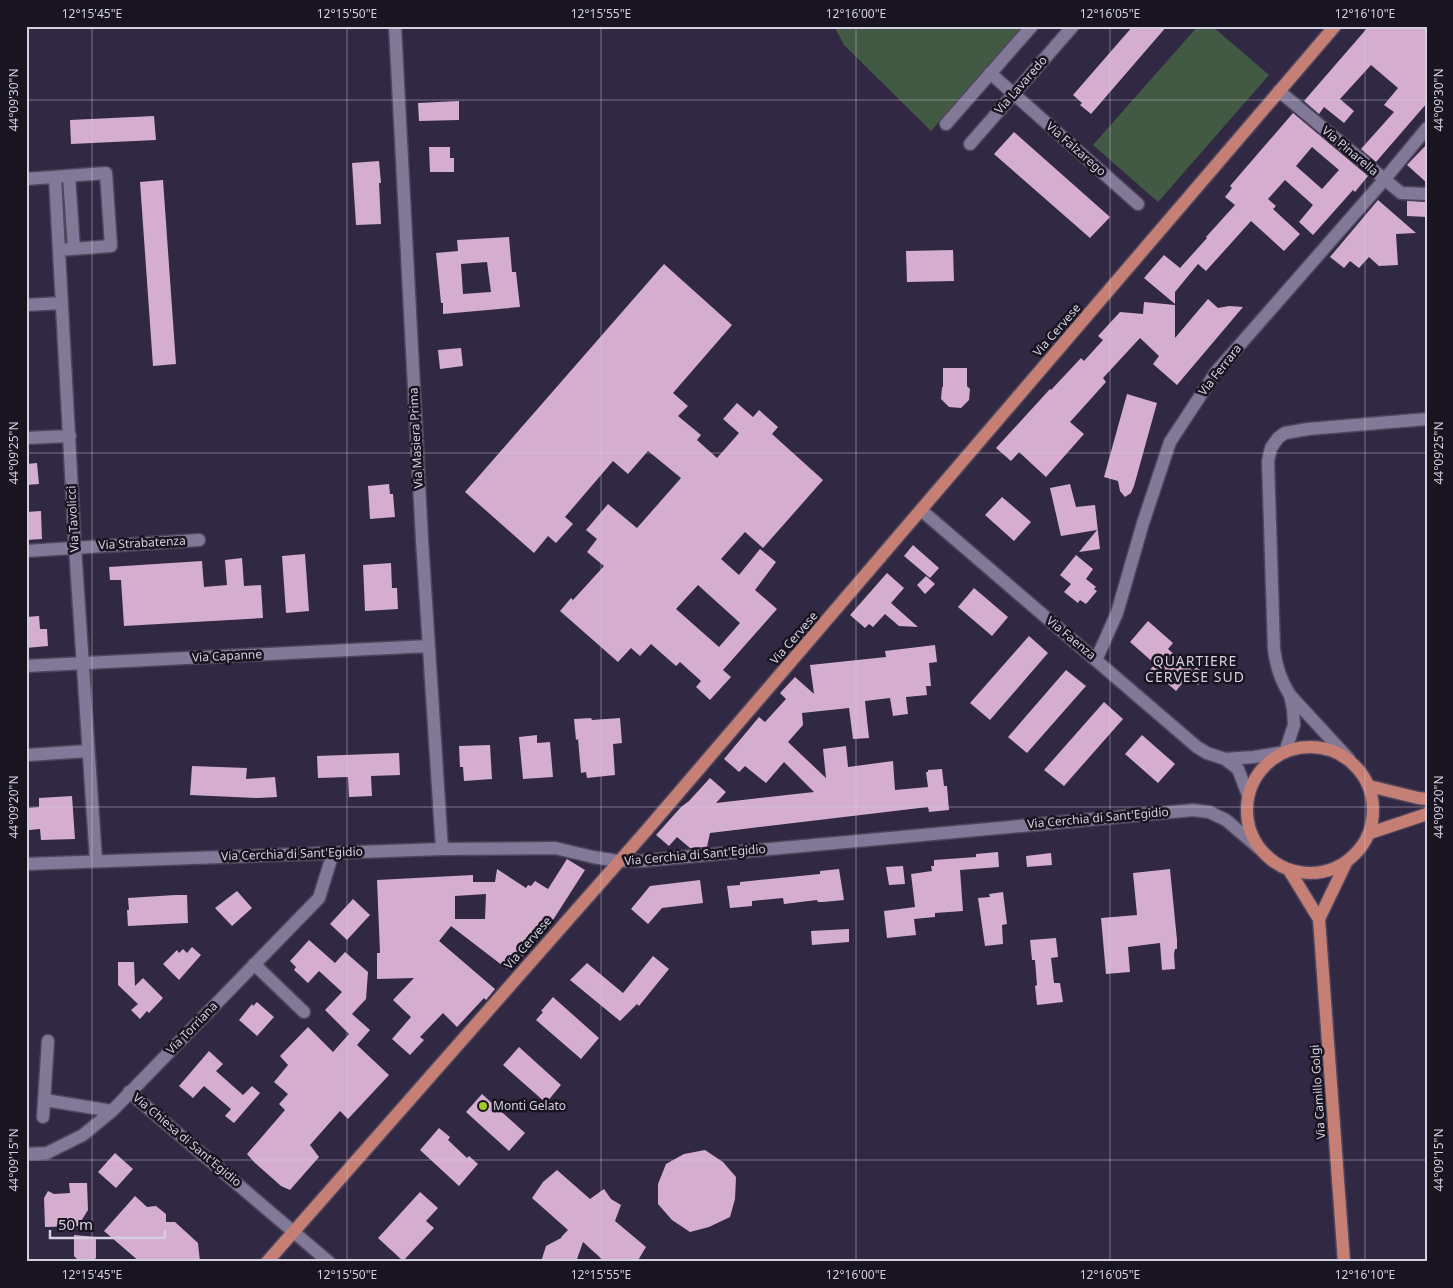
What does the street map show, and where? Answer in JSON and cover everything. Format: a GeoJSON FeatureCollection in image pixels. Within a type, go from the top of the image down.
{"type":"FeatureCollection","features":[{"type":"Feature","properties":{"kind":"main road","name":"Via Cervese"},"geometry":{"type":"LineString","coordinates":[[267,1262],[646,831],[1335,26]]}},
{"type":"Feature","properties":{"kind":"main road"},"geometry":{"type":"LineString","coordinates":[[1307,746],[1340,753],[1349,760],[1364,776],[1373,797],[1373,821],[1370,833],[1360,850],[1346,863],[1319,873],[1304,873],[1289,870],[1278,865],[1260,849],[1249,828],[1247,816],[1248,795],[1252,784],[1262,769],[1285,752],[1307,746]]}},
{"type":"Feature","properties":{"kind":"main road"},"geometry":{"type":"LineString","coordinates":[[1369,786],[1427,799]]}},
{"type":"Feature","properties":{"kind":"main road"},"geometry":{"type":"LineString","coordinates":[[1370,833],[1427,814]]}},
{"type":"Feature","properties":{"kind":"main road","name":"Via Camillo Golgi"},"geometry":{"type":"LineString","coordinates":[[1319,919],[1346,863]]}},
{"type":"Feature","properties":{"kind":"main road","name":"Via Camillo Golgi"},"geometry":{"type":"LineString","coordinates":[[1289,870],[1319,919],[1344,1262]]}},
{"type":"Feature","properties":{"kind":"street","name":"Via Masiera Prima"},"geometry":{"type":"LineString","coordinates":[[395,26],[422,540],[442,849]]}},
{"type":"Feature","properties":{"kind":"street"},"geometry":{"type":"LineString","coordinates":[[946,124],[1032,26]]}},
{"type":"Feature","properties":{"kind":"street","name":"Via Lavaredo"},"geometry":{"type":"LineString","coordinates":[[970,144],[1073,26]]}},
{"type":"Feature","properties":{"kind":"street","name":"Via Falzarego"},"geometry":{"type":"LineString","coordinates":[[990,73],[1138,204]]}},
{"type":"Feature","properties":{"kind":"street","name":"Via Pinarella"},"geometry":{"type":"LineString","coordinates":[[1279,91],[1401,193],[1427,194]]}},
{"type":"Feature","properties":{"kind":"street","name":"Via Ferrara"},"geometry":{"type":"LineString","coordinates":[[1096,660],[1117,613],[1143,523],[1170,442],[1216,372],[1424,135]]}},
{"type":"Feature","properties":{"kind":"street"},"geometry":{"type":"LineString","coordinates":[[26,179],[106,173],[110,246],[59,250]]}},
{"type":"Feature","properties":{"kind":"street"},"geometry":{"type":"LineString","coordinates":[[69,176],[74,249]]}},
{"type":"Feature","properties":{"kind":"street","name":"Via Tavolicci"},"geometry":{"type":"LineString","coordinates":[[55,177],[75,547],[96,860]]}},
{"type":"Feature","properties":{"kind":"street"},"geometry":{"type":"LineString","coordinates":[[26,305],[62,303]]}},
{"type":"Feature","properties":{"kind":"street"},"geometry":{"type":"LineString","coordinates":[[1349,760],[1290,695],[1282,684],[1276,667],[1268,461],[1271,448],[1278,438],[1285,433],[1308,429],[1427,419]]}},
{"type":"Feature","properties":{"kind":"street"},"geometry":{"type":"LineString","coordinates":[[26,438],[70,436]]}},
{"type":"Feature","properties":{"kind":"street","name":"Via Faenza"},"geometry":{"type":"LineString","coordinates":[[921,510],[1197,746],[1207,753],[1225,760]]}},
{"type":"Feature","properties":{"kind":"street","name":"Via Strabatenza"},"geometry":{"type":"LineString","coordinates":[[26,551],[199,540]]}},
{"type":"Feature","properties":{"kind":"street","name":"Via Capanne"},"geometry":{"type":"LineString","coordinates":[[26,666],[429,646]]}},
{"type":"Feature","properties":{"kind":"street"},"geometry":{"type":"LineString","coordinates":[[1225,760],[1254,758],[1285,752],[1294,725],[1290,695]]}},
{"type":"Feature","properties":{"kind":"street"},"geometry":{"type":"LineString","coordinates":[[28,755],[88,751]]}},
{"type":"Feature","properties":{"kind":"street"},"geometry":{"type":"LineString","coordinates":[[1225,760],[1238,769],[1248,795]]}},
{"type":"Feature","properties":{"kind":"street","name":"Via Cerchia di Sant'Egidio"},"geometry":{"type":"LineString","coordinates":[[26,864],[442,849],[555,848],[593,858],[618,861],[660,859],[1193,810],[1209,812],[1226,820],[1260,849]]}},
{"type":"Feature","properties":{"kind":"street","name":"Via Torriana"},"geometry":{"type":"LineString","coordinates":[[129,1092],[319,898],[333,853]]}},
{"type":"Feature","properties":{"kind":"street"},"geometry":{"type":"LineString","coordinates":[[254,964],[304,1012]]}},
{"type":"Feature","properties":{"kind":"street"},"geometry":{"type":"LineString","coordinates":[[43,1117],[48,1041]]}},
{"type":"Feature","properties":{"kind":"street","name":"Via Chiesa di Sant'Egidio"},"geometry":{"type":"LineString","coordinates":[[26,1154],[47,1153],[83,1135],[112,1111],[129,1092],[329,1262]]}},
{"type":"Feature","properties":{"kind":"street"},"geometry":{"type":"LineString","coordinates":[[45,1100],[112,1111]]}},
{"type":"Feature","properties":{"kind":"green space"},"geometry":{"type":"Polygon","coordinates":[[[834,26],[1023,26],[931,131],[844,45],[834,26]]]}},
{"type":"Feature","properties":{"kind":"green space"},"geometry":{"type":"Polygon","coordinates":[[[1198,26],[1212,26],[1269,75],[1158,202],[1093,145],[1198,26]]]}},
{"type":"Feature","properties":{"kind":"building"},"geometry":{"type":"Polygon","coordinates":[[[1133,26],[1167,26],[1091,114],[1080,105],[1082,103],[1073,95],[1133,26]]]}},
{"type":"Feature","properties":{"kind":"building"},"geometry":{"type":"Polygon","coordinates":[[[1369,26],[1427,26],[1427,103],[1376,162],[1361,149],[1394,112],[1384,105],[1398,88],[1371,65],[1340,99],[1354,111],[1344,123],[1324,107],[1319,114],[1304,101],[1369,26]]]}},
{"type":"Feature","properties":{"kind":"building"},"geometry":{"type":"Polygon","coordinates":[[[459,101],[459,120],[419,121],[418,103],[459,101]]]}},
{"type":"Feature","properties":{"kind":"building"},"geometry":{"type":"Polygon","coordinates":[[[1293,113],[1368,176],[1313,235],[1299,222],[1313,205],[1285,180],[1268,199],[1276,206],[1273,209],[1300,234],[1284,251],[1251,221],[1206,271],[1198,264],[1175,292],[1175,304],[1144,278],[1164,255],[1180,268],[1235,205],[1225,197],[1232,188],[1230,186],[1293,113]],[[1312,147],[1296,166],[1322,189],[1339,170],[1312,147]]]}},
{"type":"Feature","properties":{"kind":"building"},"geometry":{"type":"Polygon","coordinates":[[[154,116],[156,140],[71,144],[70,120],[154,116]]]}},
{"type":"Feature","properties":{"kind":"building"},"geometry":{"type":"Polygon","coordinates":[[[1014,132],[1110,217],[1090,238],[994,154],[1014,132]]]}},
{"type":"Feature","properties":{"kind":"building"},"geometry":{"type":"Polygon","coordinates":[[[1427,144],[1427,183],[1407,165],[1427,144]]]}},
{"type":"Feature","properties":{"kind":"building"},"geometry":{"type":"Polygon","coordinates":[[[429,147],[450,147],[450,158],[454,158],[454,172],[430,172],[429,147]]]}},
{"type":"Feature","properties":{"kind":"building"},"geometry":{"type":"Polygon","coordinates":[[[379,161],[381,224],[356,225],[352,163],[379,161]]]}},
{"type":"Feature","properties":{"kind":"building"},"geometry":{"type":"Polygon","coordinates":[[[163,180],[176,364],[153,366],[140,182],[163,180]]]}},
{"type":"Feature","properties":{"kind":"building"},"geometry":{"type":"Polygon","coordinates":[[[1378,200],[1416,233],[1396,234],[1398,265],[1379,266],[1369,257],[1359,268],[1350,261],[1344,268],[1330,257],[1378,200]]]}},
{"type":"Feature","properties":{"kind":"building"},"geometry":{"type":"Polygon","coordinates":[[[1407,201],[1427,202],[1427,217],[1407,216],[1407,201]]]}},
{"type":"Feature","properties":{"kind":"building"},"geometry":{"type":"Polygon","coordinates":[[[509,237],[512,272],[516,272],[520,307],[443,314],[436,253],[458,251],[457,240],[509,237]],[[487,262],[461,264],[463,294],[491,292],[487,262]]]}},
{"type":"Feature","properties":{"kind":"building"},"geometry":{"type":"Polygon","coordinates":[[[953,250],[954,281],[907,282],[906,251],[953,250]]]}},
{"type":"Feature","properties":{"kind":"building"},"geometry":{"type":"Polygon","coordinates":[[[664,264],[732,325],[673,393],[688,406],[678,416],[701,435],[697,440],[717,458],[739,433],[723,419],[737,403],[753,417],[759,410],[778,427],[772,434],[823,480],[763,548],[745,532],[721,559],[739,575],[760,549],[776,562],[755,590],[777,609],[723,670],[731,677],[710,700],[696,687],[701,681],[680,662],[676,666],[651,644],[640,656],[631,648],[618,662],[560,611],[571,598],[573,600],[604,566],[587,552],[597,539],[586,530],[608,504],[637,528],[681,478],[648,451],[628,474],[613,461],[565,517],[573,524],[556,543],[548,536],[534,553],[465,492],[664,264]],[[698,585],[676,609],[719,647],[740,623],[698,585]]]}},
{"type":"Feature","properties":{"kind":"building"},"geometry":{"type":"Polygon","coordinates":[[[1208,299],[1218,308],[1229,306],[1243,307],[1177,385],[1153,364],[1159,356],[1140,338],[1103,378],[1106,382],[1070,422],[1084,434],[1046,477],[1019,452],[1011,461],[996,448],[1081,358],[1084,361],[1103,340],[1098,336],[1120,312],[1143,314],[1144,302],[1175,305],[1175,338],[1208,299]]]}},
{"type":"Feature","properties":{"kind":"building"},"geometry":{"type":"Polygon","coordinates":[[[461,348],[463,366],[440,369],[438,350],[461,348]]]}},
{"type":"Feature","properties":{"kind":"building"},"geometry":{"type":"Polygon","coordinates":[[[943,368],[967,368],[967,386],[970,389],[969,400],[961,408],[949,407],[941,399],[943,368]]]}},
{"type":"Feature","properties":{"kind":"building"},"geometry":{"type":"Polygon","coordinates":[[[1127,394],[1157,403],[1134,486],[1131,493],[1125,497],[1120,491],[1118,481],[1104,477],[1127,394]]]}},
{"type":"Feature","properties":{"kind":"building"},"geometry":{"type":"Polygon","coordinates":[[[37,463],[39,484],[26,485],[26,464],[37,463]]]}},
{"type":"Feature","properties":{"kind":"building"},"geometry":{"type":"Polygon","coordinates":[[[389,484],[390,494],[393,494],[395,517],[370,519],[368,486],[389,484]]]}},
{"type":"Feature","properties":{"kind":"building"},"geometry":{"type":"Polygon","coordinates":[[[1070,484],[1076,507],[1095,505],[1100,549],[1079,552],[1097,530],[1061,536],[1050,488],[1070,484]]]}},
{"type":"Feature","properties":{"kind":"building"},"geometry":{"type":"Polygon","coordinates":[[[1002,497],[1031,522],[1014,541],[985,515],[1002,497]]]}},
{"type":"Feature","properties":{"kind":"building"},"geometry":{"type":"Polygon","coordinates":[[[41,511],[42,539],[26,540],[26,512],[41,511]]]}},
{"type":"Feature","properties":{"kind":"building"},"geometry":{"type":"Polygon","coordinates":[[[913,545],[939,568],[930,578],[904,556],[913,545]]]}},
{"type":"Feature","properties":{"kind":"building"},"geometry":{"type":"Polygon","coordinates":[[[305,554],[309,611],[286,613],[282,556],[305,554]]]}},
{"type":"Feature","properties":{"kind":"building"},"geometry":{"type":"Polygon","coordinates":[[[1076,555],[1093,569],[1086,579],[1096,587],[1094,589],[1097,591],[1086,604],[1080,600],[1078,603],[1064,592],[1071,584],[1060,575],[1076,555]]]}},
{"type":"Feature","properties":{"kind":"building"},"geometry":{"type":"Polygon","coordinates":[[[242,558],[244,586],[261,585],[263,618],[124,626],[121,580],[110,580],[109,567],[202,561],[204,587],[227,585],[225,560],[242,558]]]}},
{"type":"Feature","properties":{"kind":"building"},"geometry":{"type":"Polygon","coordinates":[[[391,563],[392,588],[397,588],[398,609],[365,611],[363,565],[391,563]]]}},
{"type":"Feature","properties":{"kind":"building"},"geometry":{"type":"Polygon","coordinates":[[[887,573],[904,588],[891,603],[918,627],[899,626],[885,614],[873,627],[869,624],[865,628],[850,615],[887,573]]]}},
{"type":"Feature","properties":{"kind":"building"},"geometry":{"type":"Polygon","coordinates":[[[926,576],[935,584],[925,594],[917,585],[926,576]]]}},
{"type":"Feature","properties":{"kind":"building"},"geometry":{"type":"Polygon","coordinates":[[[974,588],[1008,617],[992,636],[958,607],[974,588]]]}},
{"type":"Feature","properties":{"kind":"building"},"geometry":{"type":"Polygon","coordinates":[[[39,616],[40,629],[47,629],[48,646],[26,648],[26,617],[39,616]]]}},
{"type":"Feature","properties":{"kind":"building"},"geometry":{"type":"Polygon","coordinates":[[[1148,621],[1173,643],[1168,649],[1193,671],[1196,667],[1206,675],[1198,685],[1188,676],[1176,691],[1160,677],[1159,679],[1149,671],[1155,664],[1130,642],[1148,621]]]}},
{"type":"Feature","properties":{"kind":"building"},"geometry":{"type":"Polygon","coordinates":[[[1029,636],[1048,653],[990,720],[970,703],[1029,636]]]}},
{"type":"Feature","properties":{"kind":"building"},"geometry":{"type":"Polygon","coordinates":[[[935,645],[937,662],[929,663],[931,686],[926,686],[927,695],[906,697],[908,714],[893,716],[890,698],[865,701],[869,738],[853,739],[849,708],[802,713],[803,725],[788,742],[826,778],[823,749],[846,746],[848,767],[893,761],[895,790],[928,787],[926,772],[928,770],[942,769],[944,786],[947,786],[949,810],[929,812],[928,807],[710,833],[707,847],[690,848],[677,837],[669,846],[656,835],[710,778],[726,792],[716,803],[814,792],[784,762],[766,783],[745,766],[739,772],[724,759],[759,717],[765,722],[786,699],[780,693],[795,677],[814,694],[810,665],[886,657],[885,651],[935,645]]]}},
{"type":"Feature","properties":{"kind":"building"},"geometry":{"type":"Polygon","coordinates":[[[1066,670],[1086,686],[1027,753],[1008,737],[1066,670]]]}},
{"type":"Feature","properties":{"kind":"building"},"geometry":{"type":"Polygon","coordinates":[[[1104,702],[1123,719],[1064,786],[1044,770],[1104,702]]]}},
{"type":"Feature","properties":{"kind":"building"},"geometry":{"type":"Polygon","coordinates":[[[591,718],[592,720],[620,718],[622,743],[613,744],[615,775],[587,778],[586,772],[581,773],[574,719],[591,718]]]}},
{"type":"Feature","properties":{"kind":"building"},"geometry":{"type":"Polygon","coordinates":[[[537,735],[537,743],[550,742],[553,777],[523,779],[519,737],[537,735]]]}},
{"type":"Feature","properties":{"kind":"building"},"geometry":{"type":"Polygon","coordinates":[[[1142,735],[1175,764],[1158,783],[1125,754],[1142,735]]]}},
{"type":"Feature","properties":{"kind":"building"},"geometry":{"type":"Polygon","coordinates":[[[490,745],[492,779],[464,781],[463,767],[460,767],[459,746],[490,745]]]}},
{"type":"Feature","properties":{"kind":"building"},"geometry":{"type":"Polygon","coordinates":[[[399,753],[400,775],[371,776],[372,796],[349,797],[348,777],[318,778],[317,756],[399,753]]]}},
{"type":"Feature","properties":{"kind":"building"},"geometry":{"type":"Polygon","coordinates":[[[192,766],[247,768],[246,779],[275,777],[277,797],[190,795],[192,766]]]}},
{"type":"Feature","properties":{"kind":"building"},"geometry":{"type":"Polygon","coordinates":[[[72,796],[75,839],[41,840],[40,829],[29,830],[28,808],[39,807],[39,798],[72,796]]]}},
{"type":"Feature","properties":{"kind":"building"},"geometry":{"type":"Polygon","coordinates":[[[998,852],[999,867],[960,870],[963,911],[935,913],[935,917],[914,919],[916,935],[887,938],[884,911],[915,907],[911,874],[932,871],[931,866],[934,866],[934,860],[976,857],[976,854],[998,852]]]}},
{"type":"Feature","properties":{"kind":"building"},"geometry":{"type":"Polygon","coordinates":[[[1051,853],[1052,865],[1027,867],[1026,856],[1051,853]]]}},
{"type":"Feature","properties":{"kind":"building"},"geometry":{"type":"Polygon","coordinates":[[[567,859],[585,870],[544,934],[542,932],[518,962],[515,959],[507,969],[451,926],[439,941],[495,989],[457,1027],[443,1013],[420,1037],[424,1040],[410,1055],[392,1039],[411,1017],[393,1000],[414,978],[377,979],[377,953],[380,953],[377,880],[473,875],[473,882],[495,882],[497,869],[526,888],[535,881],[548,889],[567,859]],[[486,894],[455,896],[455,919],[485,919],[486,894]]]}},
{"type":"Feature","properties":{"kind":"building"},"geometry":{"type":"Polygon","coordinates":[[[903,866],[905,884],[889,885],[886,867],[903,866]]]}},
{"type":"Feature","properties":{"kind":"building"},"geometry":{"type":"Polygon","coordinates":[[[839,869],[844,900],[818,902],[817,900],[784,904],[783,898],[752,901],[752,906],[730,908],[727,886],[740,885],[740,882],[820,874],[820,871],[839,869]]]}},
{"type":"Feature","properties":{"kind":"building"},"geometry":{"type":"Polygon","coordinates":[[[1170,869],[1177,940],[1177,949],[1175,949],[1174,954],[1175,969],[1162,970],[1160,943],[1128,947],[1130,972],[1106,974],[1101,918],[1137,915],[1133,873],[1170,869]]]}},
{"type":"Feature","properties":{"kind":"building"},"geometry":{"type":"Polygon","coordinates":[[[700,880],[703,903],[662,908],[648,924],[631,909],[650,886],[700,880]]]}},
{"type":"Feature","properties":{"kind":"building"},"geometry":{"type":"Polygon","coordinates":[[[237,891],[252,908],[232,926],[215,908],[237,891]]]}},
{"type":"Feature","properties":{"kind":"building"},"geometry":{"type":"Polygon","coordinates":[[[1003,892],[1007,924],[1002,925],[1003,944],[985,946],[978,898],[990,897],[989,894],[1003,892]]]}},
{"type":"Feature","properties":{"kind":"building"},"geometry":{"type":"Polygon","coordinates":[[[187,895],[188,923],[128,926],[128,898],[187,895]]]}},
{"type":"Feature","properties":{"kind":"building"},"geometry":{"type":"Polygon","coordinates":[[[353,899],[370,915],[347,940],[330,924],[353,899]]]}},
{"type":"Feature","properties":{"kind":"building"},"geometry":{"type":"Polygon","coordinates":[[[849,929],[849,942],[812,945],[811,931],[849,929]]]}},
{"type":"Feature","properties":{"kind":"building"},"geometry":{"type":"Polygon","coordinates":[[[1056,938],[1058,957],[1051,958],[1054,983],[1060,983],[1063,1002],[1037,1005],[1035,960],[1032,960],[1030,940],[1056,938]]]}},
{"type":"Feature","properties":{"kind":"building"},"geometry":{"type":"Polygon","coordinates":[[[309,940],[335,963],[345,952],[368,972],[366,999],[352,1014],[370,1030],[357,1045],[389,1075],[348,1119],[340,1111],[310,1145],[319,1157],[290,1190],[281,1186],[247,1154],[285,1110],[279,1104],[288,1094],[274,1082],[288,1065],[280,1056],[308,1027],[333,1052],[349,1034],[325,1010],[342,992],[319,971],[308,983],[294,970],[296,967],[290,961],[309,940]]]}},
{"type":"Feature","properties":{"kind":"building"},"geometry":{"type":"Polygon","coordinates":[[[192,947],[201,955],[179,980],[163,964],[177,950],[179,953],[183,949],[187,953],[192,947]]]}},
{"type":"Feature","properties":{"kind":"building"},"geometry":{"type":"Polygon","coordinates":[[[653,956],[669,969],[639,1006],[637,1004],[620,1021],[570,980],[587,963],[623,993],[653,956]]]}},
{"type":"Feature","properties":{"kind":"building"},"geometry":{"type":"Polygon","coordinates":[[[118,962],[134,962],[135,986],[143,978],[163,998],[149,1013],[147,1011],[140,1019],[131,1010],[138,1004],[118,985],[118,962]]]}},
{"type":"Feature","properties":{"kind":"building"},"geometry":{"type":"Polygon","coordinates":[[[553,997],[599,1038],[581,1059],[536,1020],[553,997]]]}},
{"type":"Feature","properties":{"kind":"building"},"geometry":{"type":"Polygon","coordinates":[[[257,1002],[274,1017],[257,1036],[239,1020],[252,1004],[253,1006],[257,1002]]]}},
{"type":"Feature","properties":{"kind":"building"},"geometry":{"type":"Polygon","coordinates":[[[519,1047],[561,1085],[546,1103],[503,1065],[519,1047]]]}},
{"type":"Feature","properties":{"kind":"building"},"geometry":{"type":"Polygon","coordinates":[[[209,1051],[223,1064],[216,1071],[243,1095],[252,1086],[260,1093],[234,1123],[225,1116],[231,1109],[204,1086],[193,1098],[179,1086],[209,1051]]]}},
{"type":"Feature","properties":{"kind":"building"},"geometry":{"type":"Polygon","coordinates":[[[482,1094],[525,1133],[509,1151],[466,1112],[482,1094]]]}},
{"type":"Feature","properties":{"kind":"building"},"geometry":{"type":"Polygon","coordinates":[[[439,1128],[450,1137],[448,1140],[467,1158],[469,1156],[478,1164],[459,1186],[420,1150],[439,1128]]]}},
{"type":"Feature","properties":{"kind":"building"},"geometry":{"type":"Polygon","coordinates":[[[705,1150],[723,1162],[736,1177],[735,1199],[730,1217],[709,1227],[690,1232],[672,1220],[658,1204],[658,1184],[666,1164],[684,1154],[705,1150]]]}},
{"type":"Feature","properties":{"kind":"building"},"geometry":{"type":"Polygon","coordinates":[[[115,1153],[133,1169],[116,1188],[98,1172],[115,1153]]]}},
{"type":"Feature","properties":{"kind":"building"},"geometry":{"type":"Polygon","coordinates":[[[557,1170],[590,1199],[604,1189],[611,1199],[621,1205],[615,1221],[646,1247],[637,1262],[605,1262],[583,1242],[576,1262],[541,1262],[546,1246],[561,1238],[568,1230],[532,1198],[543,1182],[557,1170]]]}},
{"type":"Feature","properties":{"kind":"building"},"geometry":{"type":"Polygon","coordinates":[[[69,1183],[87,1183],[88,1210],[78,1226],[45,1227],[44,1198],[48,1191],[54,1194],[70,1193],[69,1183]]]}},
{"type":"Feature","properties":{"kind":"building"},"geometry":{"type":"Polygon","coordinates":[[[420,1192],[438,1208],[426,1221],[434,1228],[403,1261],[378,1238],[420,1192]]]}},
{"type":"Feature","properties":{"kind":"building"},"geometry":{"type":"Polygon","coordinates":[[[135,1196],[147,1207],[156,1206],[166,1214],[166,1222],[175,1222],[198,1243],[200,1262],[140,1262],[104,1231],[135,1196]]]}},
{"type":"Feature","properties":{"kind":"building"},"geometry":{"type":"Polygon","coordinates":[[[74,1235],[96,1237],[96,1258],[92,1262],[80,1262],[74,1256],[74,1235]]]}},
{"type":"Feature","properties":{"kind":"place","name":"Monti Gelato"},"geometry":{"type":"Point","coordinates":[483,1106]}},
{"type":"Feature","properties":{"kind":"district","name":"QUARTIERE CERVESE SUD"},"geometry":{"type":"Point","coordinates":[1195,670]}}]}
